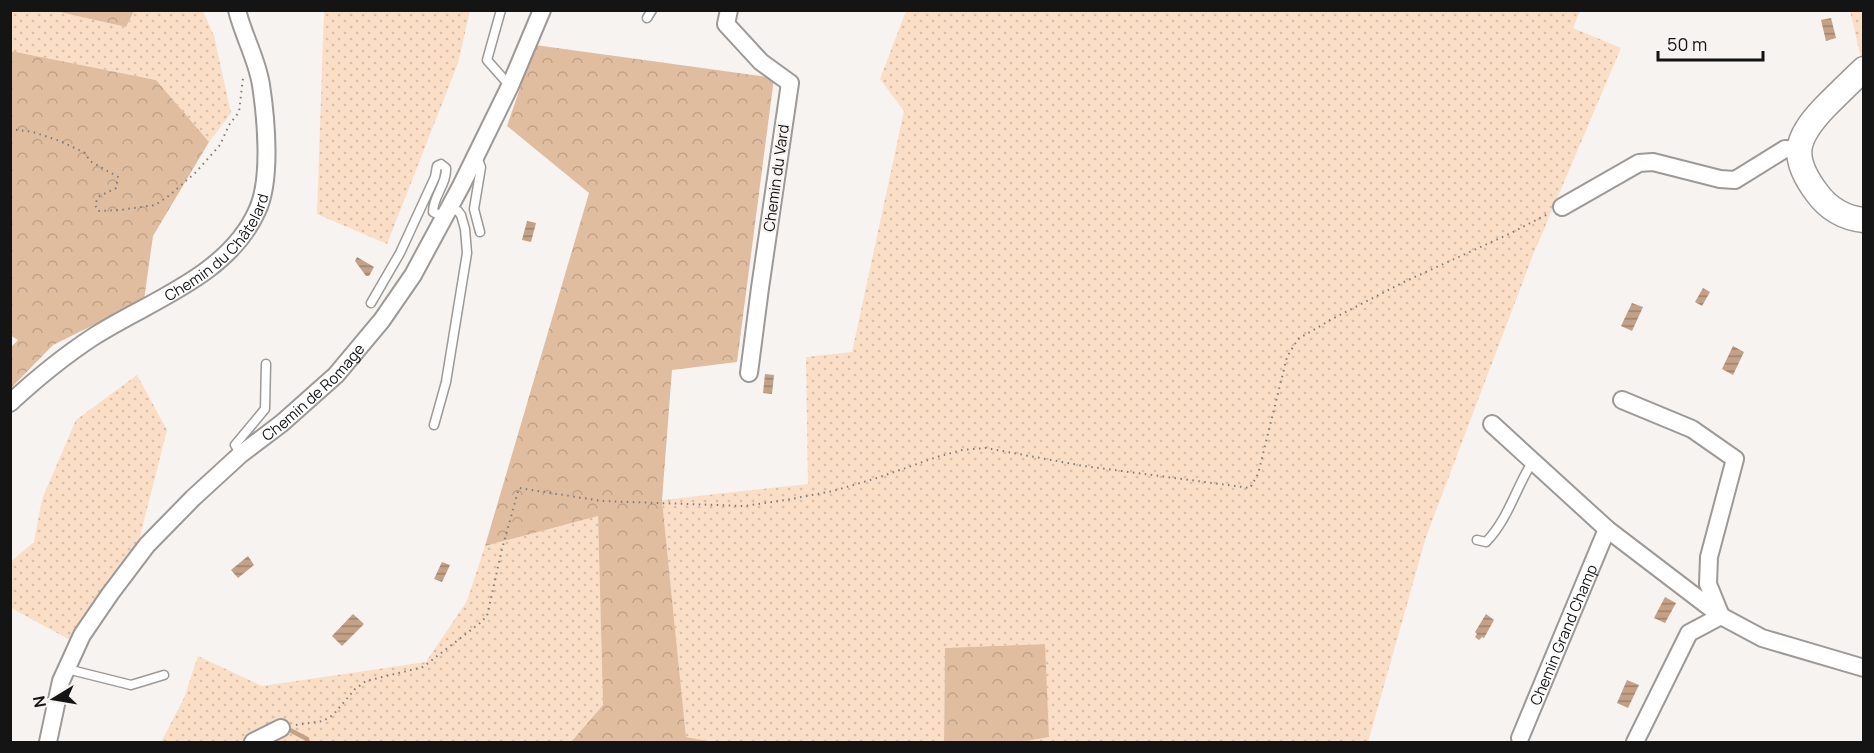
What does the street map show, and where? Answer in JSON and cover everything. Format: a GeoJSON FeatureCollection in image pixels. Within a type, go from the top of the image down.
{"type":"FeatureCollection","features":[{"type":"Feature","properties":{"kind":"street","name":"Chemin du Châtelard"},"geometry":{"type":"LineString","coordinates":[[10,403],[92,338],[207,270],[233,248],[248,228],[257,212],[264,188],[266,153],[260,82],[237,10]]}},
{"type":"Feature","properties":{"kind":"street","name":"Chemin de Romage"},"geometry":{"type":"LineString","coordinates":[[48,742],[61,681],[82,635],[147,545],[241,454],[282,423],[336,375],[382,320],[412,275],[450,209],[510,86],[542,10]]}},
{"type":"Feature","properties":{"kind":"street","name":"Chemin du Vard"},"geometry":{"type":"LineString","coordinates":[[729,10],[726,24],[761,62],[790,83],[749,373]]}},
{"type":"Feature","properties":{"kind":"street"},"geometry":{"type":"LineString","coordinates":[[1863,69],[1810,123],[1802,135],[1799,150],[1804,173],[1820,197],[1839,213],[1853,219],[1863,219]]}},
{"type":"Feature","properties":{"kind":"street"},"geometry":{"type":"LineString","coordinates":[[1562,207],[1639,163],[1653,162],[1720,179],[1734,180],[1785,149],[1799,150]]}},
{"type":"Feature","properties":{"kind":"street"},"geometry":{"type":"LineString","coordinates":[[1622,400],[1692,429],[1735,459],[1709,557],[1708,584],[1721,616]]}},
{"type":"Feature","properties":{"kind":"street"},"geometry":{"type":"LineString","coordinates":[[1492,424],[1607,529],[1721,616],[1762,638],[1863,668]]}},
{"type":"Feature","properties":{"kind":"street","name":"Chemin Grand Champ"},"geometry":{"type":"LineString","coordinates":[[1520,738],[1607,529]]}},
{"type":"Feature","properties":{"kind":"street"},"geometry":{"type":"LineString","coordinates":[[1635,742],[1689,633],[1721,616]]}},
{"type":"Feature","properties":{"kind":"street"},"geometry":{"type":"LineString","coordinates":[[253,742],[281,728]]}},
{"type":"Feature","properties":{"kind":"lane"},"geometry":{"type":"LineString","coordinates":[[501,10],[488,60],[510,86]]}},
{"type":"Feature","properties":{"kind":"lane"},"geometry":{"type":"LineString","coordinates":[[476,155],[481,167],[474,209],[480,232]]}},
{"type":"Feature","properties":{"kind":"lane"},"geometry":{"type":"LineString","coordinates":[[370,303],[400,253],[435,177],[437,166],[441,165],[446,168],[446,175],[434,203],[433,212],[442,216],[450,209],[458,211],[465,229],[467,253],[446,382],[434,425]]}},
{"type":"Feature","properties":{"kind":"lane"},"geometry":{"type":"LineString","coordinates":[[241,454],[235,445],[265,409],[266,364]]}},
{"type":"Feature","properties":{"kind":"lane"},"geometry":{"type":"LineString","coordinates":[[1477,540],[1486,542],[1497,531],[1522,477],[1533,461]]}},
{"type":"Feature","properties":{"kind":"lane"},"geometry":{"type":"LineString","coordinates":[[67,669],[131,685],[164,675]]}},
{"type":"Feature","properties":{"kind":"path"},"geometry":{"type":"LineString","coordinates":[[10,129],[33,132],[60,141],[85,153],[90,162],[118,177],[116,188],[98,197],[95,205],[98,211],[155,205],[196,172],[220,145],[229,125],[239,112],[243,73],[249,49]]}},
{"type":"Feature","properties":{"kind":"path"},"geometry":{"type":"LineString","coordinates":[[281,728],[323,721],[333,715],[366,681],[432,663],[487,616],[519,488],[602,501],[744,506],[786,500],[855,485],[937,457],[962,450],[986,448],[1095,468],[1250,488],[1258,474],[1287,357],[1298,339],[1395,286],[1562,207]]}},
{"type":"Feature","properties":{"kind":"shaded area"},"geometry":{"type":"Polygon","coordinates":[[[10,11],[55,11],[126,27],[134,11],[203,11],[214,36],[231,113],[209,142],[156,80],[11,51],[10,11]]]}},
{"type":"Feature","properties":{"kind":"shaded area"},"geometry":{"type":"Polygon","coordinates":[[[324,11],[470,11],[458,63],[387,244],[317,214],[324,11]]]}},
{"type":"Feature","properties":{"kind":"shaded area"},"geometry":{"type":"Polygon","coordinates":[[[906,11],[1580,11],[1573,28],[1621,48],[1533,255],[1426,537],[1368,742],[1021,742],[1049,737],[1044,644],[945,648],[944,742],[714,742],[686,737],[662,500],[808,484],[806,357],[852,352],[904,111],[880,79],[906,11]]]}},
{"type":"Feature","properties":{"kind":"shaded area"},"geometry":{"type":"Polygon","coordinates":[[[1850,11],[1863,11],[1863,67],[1850,11]]]}},
{"type":"Feature","properties":{"kind":"shaded area"},"geometry":{"type":"Polygon","coordinates":[[[1831,18],[1836,38],[1826,41],[1821,20],[1831,18]]]}},
{"type":"Feature","properties":{"kind":"shaded area"},"geometry":{"type":"Polygon","coordinates":[[[527,221],[536,223],[531,242],[522,240],[527,221]]]}},
{"type":"Feature","properties":{"kind":"shaded area"},"geometry":{"type":"Polygon","coordinates":[[[357,257],[374,267],[369,276],[366,276],[355,261],[357,257]]]}},
{"type":"Feature","properties":{"kind":"shaded area"},"geometry":{"type":"Polygon","coordinates":[[[1703,288],[1710,292],[1702,306],[1695,302],[1703,288]]]}},
{"type":"Feature","properties":{"kind":"shaded area"},"geometry":{"type":"Polygon","coordinates":[[[1632,303],[1643,307],[1632,331],[1621,326],[1632,303]]]}},
{"type":"Feature","properties":{"kind":"shaded area"},"geometry":{"type":"Polygon","coordinates":[[[1733,346],[1744,352],[1733,375],[1722,369],[1733,346]]]}},
{"type":"Feature","properties":{"kind":"shaded area"},"geometry":{"type":"Polygon","coordinates":[[[765,374],[774,375],[772,394],[763,393],[765,374]]]}},
{"type":"Feature","properties":{"kind":"shaded area"},"geometry":{"type":"Polygon","coordinates":[[[137,375],[167,430],[136,552],[72,641],[11,608],[10,562],[34,542],[42,499],[76,420],[137,375]]]}},
{"type":"Feature","properties":{"kind":"shaded area"},"geometry":{"type":"Polygon","coordinates":[[[598,516],[603,705],[571,742],[161,742],[184,698],[198,656],[262,686],[426,662],[467,601],[485,546],[598,516]]]}},
{"type":"Feature","properties":{"kind":"shaded area"},"geometry":{"type":"Polygon","coordinates":[[[248,556],[254,565],[238,578],[231,570],[248,556]]]}},
{"type":"Feature","properties":{"kind":"shaded area"},"geometry":{"type":"Polygon","coordinates":[[[442,562],[450,565],[442,582],[434,579],[442,562]]]}},
{"type":"Feature","properties":{"kind":"shaded area"},"geometry":{"type":"Polygon","coordinates":[[[1665,597],[1676,603],[1665,623],[1654,618],[1665,597]]]}},
{"type":"Feature","properties":{"kind":"shaded area"},"geometry":{"type":"Polygon","coordinates":[[[353,614],[364,624],[342,646],[332,636],[353,614]]]}},
{"type":"Feature","properties":{"kind":"shaded area"},"geometry":{"type":"Polygon","coordinates":[[[1486,614],[1494,620],[1484,638],[1479,640],[1475,637],[1477,634],[1475,632],[1486,614]]]}},
{"type":"Feature","properties":{"kind":"shaded area"},"geometry":{"type":"Polygon","coordinates":[[[1627,680],[1639,685],[1628,708],[1617,703],[1627,680]]]}},
{"type":"Feature","properties":{"kind":"green space"},"geometry":{"type":"Polygon","coordinates":[[[55,11],[134,11],[126,27],[55,11]]]}},
{"type":"Feature","properties":{"kind":"green space"},"geometry":{"type":"Polygon","coordinates":[[[535,45],[774,78],[737,362],[672,370],[662,500],[686,737],[714,742],[571,742],[603,705],[598,516],[485,546],[589,193],[507,126],[535,45]]]}},
{"type":"Feature","properties":{"kind":"green space"},"geometry":{"type":"Polygon","coordinates":[[[11,51],[156,80],[209,142],[153,236],[144,300],[53,345],[11,388],[11,347],[18,340],[10,335],[11,51]]]}},
{"type":"Feature","properties":{"kind":"green space"},"geometry":{"type":"Polygon","coordinates":[[[1045,644],[1049,737],[1021,742],[944,742],[945,648],[1045,644]]]}},
{"type":"Feature","properties":{"kind":"waterway"},"geometry":{"type":"LineString","coordinates":[[288,729],[307,739],[307,742]]}}]}
